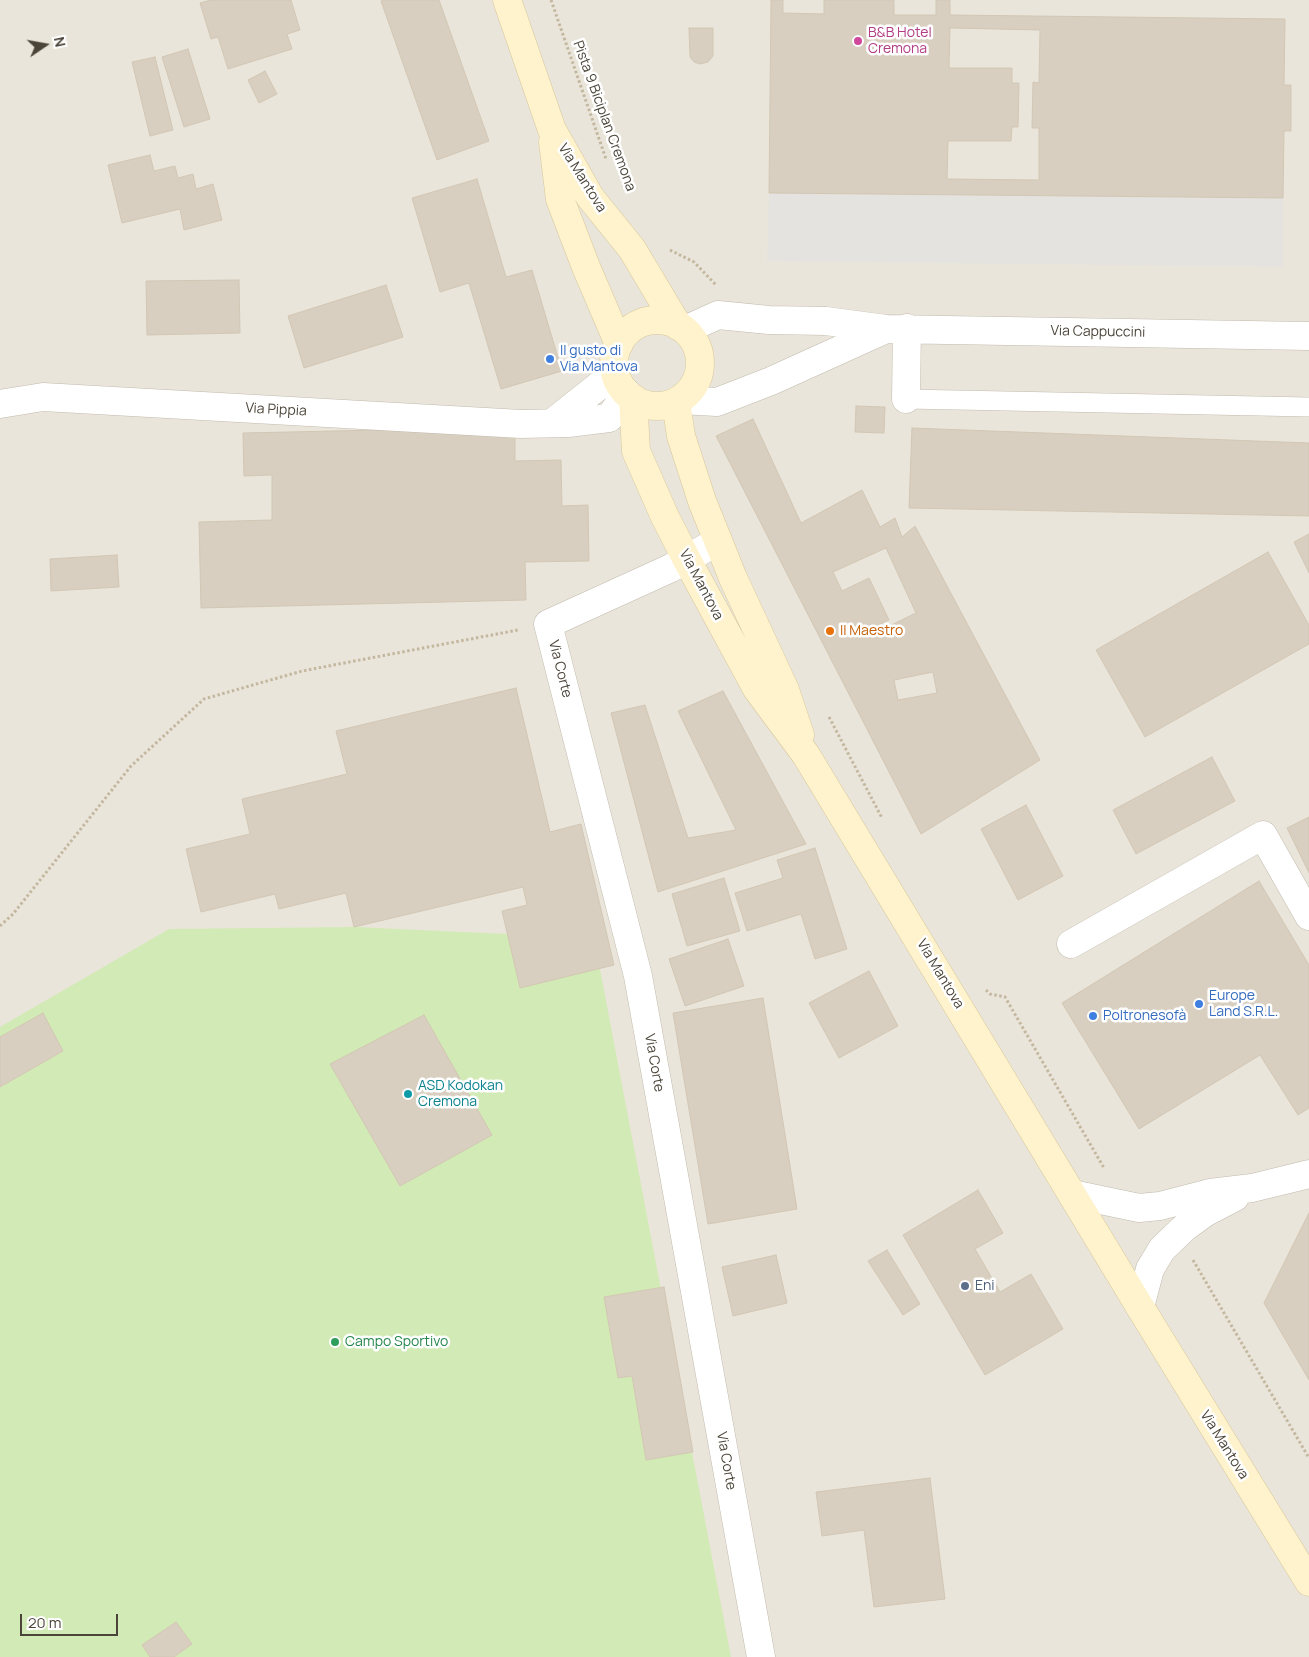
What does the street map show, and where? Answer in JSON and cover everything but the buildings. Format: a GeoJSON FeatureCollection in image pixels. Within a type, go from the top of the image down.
{"type":"FeatureCollection","features":[{"type":"Feature","properties":{"kind":"main road","name":"Via Mantova"},"geometry":{"type":"LineString","coordinates":[[507,0],[552,130],[590,197],[632,249],[682,328]]}},
{"type":"Feature","properties":{"kind":"main road","name":"Via Mantova"},"geometry":{"type":"LineString","coordinates":[[552,130],[560,200],[619,344]]}},
{"type":"Feature","properties":{"kind":"main road"},"geometry":{"type":"LineString","coordinates":[[652,320],[666,321],[682,328],[696,344],[700,356],[697,380],[690,391],[678,401],[666,405],[654,406],[643,404],[625,388],[616,353],[619,344],[627,332],[639,324],[652,320]]}},
{"type":"Feature","properties":{"kind":"main road","name":"Via Mantova"},"geometry":{"type":"LineString","coordinates":[[625,388],[636,451],[665,517],[757,689],[806,756],[1309,1582]]}},
{"type":"Feature","properties":{"kind":"main road","name":"Via Mantova"},"geometry":{"type":"LineString","coordinates":[[678,401],[681,436],[702,501],[733,578],[785,690],[806,756]]}},
{"type":"Feature","properties":{"kind":"street","name":"Via Cappuccini"},"geometry":{"type":"LineString","coordinates":[[682,328],[718,316],[769,320],[826,321],[897,328],[1309,336]]}},
{"type":"Feature","properties":{"kind":"street","name":"Via Cappuccini"},"geometry":{"type":"LineString","coordinates":[[678,401],[717,402],[897,328]]}},
{"type":"Feature","properties":{"kind":"street"},"geometry":{"type":"LineString","coordinates":[[897,328],[906,399]]}},
{"type":"Feature","properties":{"kind":"street"},"geometry":{"type":"LineString","coordinates":[[0,383],[43,397]]}},
{"type":"Feature","properties":{"kind":"street","name":"Via Pippia"},"geometry":{"type":"LineString","coordinates":[[0,404],[43,397],[521,424],[552,423],[625,388]]}},
{"type":"Feature","properties":{"kind":"street","name":"Via Corte"},"geometry":{"type":"LineString","coordinates":[[718,541],[687,560],[548,624],[638,976],[762,1657]]}},
{"type":"Feature","properties":{"kind":"street"},"geometry":{"type":"LineString","coordinates":[[1071,944],[1263,835],[1309,916]]}},
{"type":"Feature","properties":{"kind":"street"},"geometry":{"type":"LineString","coordinates":[[1072,1194],[1139,1208],[1160,1206],[1210,1193],[1252,1188],[1309,1174]]}},
{"type":"Feature","properties":{"kind":"street"},"geometry":{"type":"LineString","coordinates":[[1140,1307],[1150,1269],[1162,1249],[1184,1228],[1206,1212],[1252,1188]]}},
{"type":"Feature","properties":{"kind":"lane"},"geometry":{"type":"LineString","coordinates":[[906,399],[1309,407]]}},
{"type":"Feature","properties":{"kind":"path","name":"Pista 9 Biciplan Cremona"},"geometry":{"type":"LineString","coordinates":[[551,0],[609,167]]}},
{"type":"Feature","properties":{"kind":"path"},"geometry":{"type":"LineString","coordinates":[[664,245],[671,251],[694,262],[718,287]]}},
{"type":"Feature","properties":{"kind":"path"},"geometry":{"type":"LineString","coordinates":[[0,926],[13,914],[131,766],[204,699],[302,671],[548,624]]}},
{"type":"Feature","properties":{"kind":"path"},"geometry":{"type":"LineString","coordinates":[[825,710],[886,823]]}},
{"type":"Feature","properties":{"kind":"shaded area"},"geometry":{"type":"Polygon","coordinates":[[[0,0],[1309,0],[1309,1657],[0,1657],[0,0]]]}},
{"type":"Feature","properties":{"kind":"shaded area"},"geometry":{"type":"Polygon","coordinates":[[[769,193],[1283,198],[1283,267],[767,261],[769,193]]]}},
{"type":"Feature","properties":{"kind":"green space","name":"Campo Sportivo"},"geometry":{"type":"Polygon","coordinates":[[[354,927],[594,938],[731,1657],[0,1657],[0,1027],[169,929],[354,927]]]}},
{"type":"Feature","properties":{"kind":"place","name":"B&B Hotel Cremona"},"geometry":{"type":"Point","coordinates":[858,41]}},
{"type":"Feature","properties":{"kind":"place","name":"Il gusto di Via Mantova"},"geometry":{"type":"Point","coordinates":[550,359]}},
{"type":"Feature","properties":{"kind":"place","name":"Il Maestro"},"geometry":{"type":"Point","coordinates":[830,631]}},
{"type":"Feature","properties":{"kind":"place","name":"Europe Land S.R.L."},"geometry":{"type":"Point","coordinates":[1199,1004]}},
{"type":"Feature","properties":{"kind":"place","name":"Poltronesofà"},"geometry":{"type":"Point","coordinates":[1093,1016]}},
{"type":"Feature","properties":{"kind":"place","name":"ASD Kodokan Cremona"},"geometry":{"type":"Point","coordinates":[408,1094]}},
{"type":"Feature","properties":{"kind":"place","name":"Eni"},"geometry":{"type":"Point","coordinates":[965,1286]}},
{"type":"Feature","properties":{"kind":"place","name":"Campo Sportivo"},"geometry":{"type":"Point","coordinates":[335,1342]}}]}
